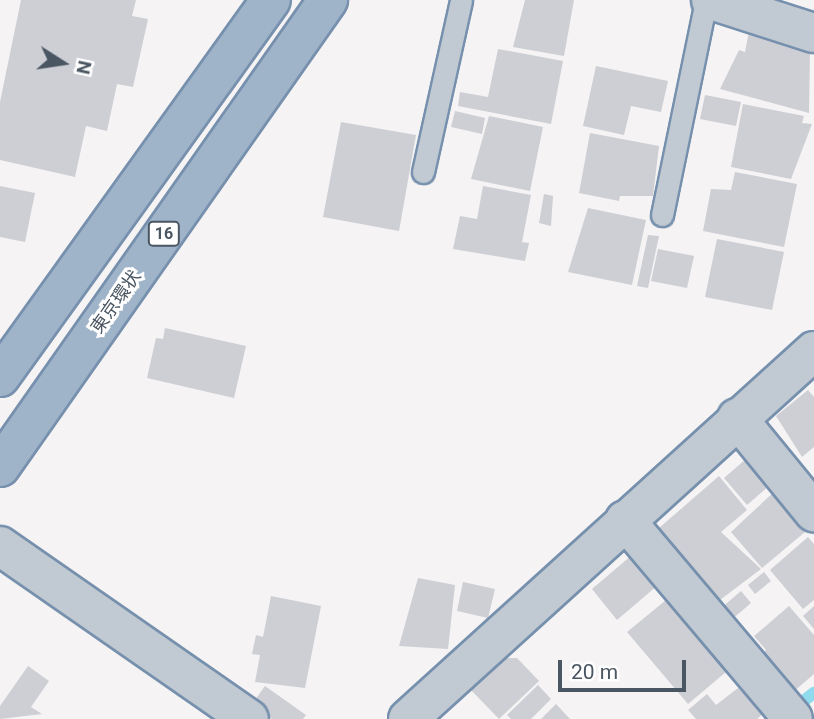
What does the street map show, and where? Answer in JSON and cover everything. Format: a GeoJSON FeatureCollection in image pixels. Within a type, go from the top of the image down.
{"type":"FeatureCollection","features":[{"type":"Feature","properties":{"kind":"highway"},"geometry":{"type":"LineString","coordinates":[[0,377],[271,0]]}},
{"type":"Feature","properties":{"kind":"highway","name":"東京環状"},"geometry":{"type":"LineString","coordinates":[[0,467],[328,0]]}},
{"type":"Feature","properties":{"kind":"street"},"geometry":{"type":"LineString","coordinates":[[708,0],[814,33]]}},
{"type":"Feature","properties":{"kind":"street"},"geometry":{"type":"LineString","coordinates":[[408,719],[814,351]]}},
{"type":"Feature","properties":{"kind":"street"},"geometry":{"type":"LineString","coordinates":[[737,418],[814,512]]}},
{"type":"Feature","properties":{"kind":"street"},"geometry":{"type":"LineString","coordinates":[[625,520],[789,714]]}},
{"type":"Feature","properties":{"kind":"street"},"geometry":{"type":"LineString","coordinates":[[0,546],[249,719]]}},
{"type":"Feature","properties":{"kind":"lane"},"geometry":{"type":"LineString","coordinates":[[423,172],[461,0]]}},
{"type":"Feature","properties":{"kind":"lane"},"geometry":{"type":"LineString","coordinates":[[662,215],[708,0]]}},
{"type":"Feature","properties":{"kind":"building"},"geometry":{"type":"Polygon","coordinates":[[[21,0],[136,0],[132,16],[148,19],[133,87],[117,84],[107,131],[86,126],[75,177],[0,160],[0,102],[21,0]]]}},
{"type":"Feature","properties":{"kind":"building"},"geometry":{"type":"Polygon","coordinates":[[[525,0],[574,0],[564,56],[513,47],[525,0]]]}},
{"type":"Feature","properties":{"kind":"building"},"geometry":{"type":"Polygon","coordinates":[[[749,31],[810,51],[809,113],[720,89],[739,50],[745,52],[749,31]]]}},
{"type":"Feature","properties":{"kind":"building"},"geometry":{"type":"Polygon","coordinates":[[[498,49],[563,61],[551,124],[458,106],[460,92],[488,97],[498,49]]]}},
{"type":"Feature","properties":{"kind":"building"},"geometry":{"type":"Polygon","coordinates":[[[596,66],[668,81],[661,112],[631,106],[624,135],[583,126],[596,66]]]}},
{"type":"Feature","properties":{"kind":"building"},"geometry":{"type":"Polygon","coordinates":[[[705,95],[741,102],[736,126],[700,119],[705,95]]]}},
{"type":"Feature","properties":{"kind":"building"},"geometry":{"type":"Polygon","coordinates":[[[743,104],[804,116],[802,123],[812,124],[791,179],[731,167],[743,104]]]}},
{"type":"Feature","properties":{"kind":"building"},"geometry":{"type":"Polygon","coordinates":[[[455,111],[485,118],[482,134],[451,127],[455,111]]]}},
{"type":"Feature","properties":{"kind":"building"},"geometry":{"type":"Polygon","coordinates":[[[489,116],[543,127],[530,191],[471,179],[489,116]]]}},
{"type":"Feature","properties":{"kind":"building"},"geometry":{"type":"Polygon","coordinates":[[[341,122],[416,135],[399,231],[323,217],[341,122]]]}},
{"type":"Feature","properties":{"kind":"building"},"geometry":{"type":"Polygon","coordinates":[[[590,133],[659,146],[653,196],[620,196],[619,201],[579,193],[590,133]]]}},
{"type":"Feature","properties":{"kind":"building"},"geometry":{"type":"Polygon","coordinates":[[[735,172],[797,184],[784,247],[703,231],[711,189],[731,190],[735,172]]]}},
{"type":"Feature","properties":{"kind":"building"},"geometry":{"type":"Polygon","coordinates":[[[0,186],[35,193],[25,242],[0,237],[0,186]]]}},
{"type":"Feature","properties":{"kind":"building"},"geometry":{"type":"Polygon","coordinates":[[[483,186],[531,195],[522,242],[529,243],[525,261],[453,249],[460,216],[477,219],[483,186]]]}},
{"type":"Feature","properties":{"kind":"building"},"geometry":{"type":"Polygon","coordinates":[[[544,194],[553,196],[551,226],[539,223],[544,194]]]}},
{"type":"Feature","properties":{"kind":"building"},"geometry":{"type":"Polygon","coordinates":[[[588,208],[646,220],[632,285],[568,272],[588,208]]]}},
{"type":"Feature","properties":{"kind":"building"},"geometry":{"type":"Polygon","coordinates":[[[648,235],[659,236],[648,288],[637,286],[648,235]]]}},
{"type":"Feature","properties":{"kind":"building"},"geometry":{"type":"Polygon","coordinates":[[[717,239],[784,252],[772,310],[705,297],[717,239]]]}},
{"type":"Feature","properties":{"kind":"building"},"geometry":{"type":"Polygon","coordinates":[[[658,249],[694,256],[687,288],[651,281],[658,249]]]}},
{"type":"Feature","properties":{"kind":"building"},"geometry":{"type":"Polygon","coordinates":[[[165,328],[246,346],[234,398],[147,378],[156,338],[163,339],[165,328]]]}},
{"type":"Feature","properties":{"kind":"building"},"geometry":{"type":"Polygon","coordinates":[[[808,390],[814,397],[814,447],[802,457],[776,416],[808,390]]]}},
{"type":"Feature","properties":{"kind":"building"},"geometry":{"type":"Polygon","coordinates":[[[746,459],[769,486],[747,505],[724,478],[746,459]]]}},
{"type":"Feature","properties":{"kind":"building"},"geometry":{"type":"Polygon","coordinates":[[[719,476],[747,510],[721,532],[761,569],[716,603],[659,528],[719,476]]]}},
{"type":"Feature","properties":{"kind":"building"},"geometry":{"type":"Polygon","coordinates":[[[775,491],[805,532],[762,568],[731,532],[775,491]]]}},
{"type":"Feature","properties":{"kind":"building"},"geometry":{"type":"Polygon","coordinates":[[[808,537],[814,544],[814,600],[803,609],[770,570],[808,537]]]}},
{"type":"Feature","properties":{"kind":"building"},"geometry":{"type":"Polygon","coordinates":[[[632,555],[658,585],[617,620],[592,589],[632,555]]]}},
{"type":"Feature","properties":{"kind":"building"},"geometry":{"type":"Polygon","coordinates":[[[764,572],[771,581],[755,594],[748,585],[764,572]]]}},
{"type":"Feature","properties":{"kind":"building"},"geometry":{"type":"Polygon","coordinates":[[[418,578],[455,585],[448,649],[399,646],[418,578]]]}},
{"type":"Feature","properties":{"kind":"building"},"geometry":{"type":"Polygon","coordinates":[[[463,582],[495,589],[488,618],[457,611],[463,582]]]}},
{"type":"Feature","properties":{"kind":"building"},"geometry":{"type":"Polygon","coordinates":[[[741,591],[751,603],[730,621],[720,609],[741,591]]]}},
{"type":"Feature","properties":{"kind":"building"},"geometry":{"type":"Polygon","coordinates":[[[271,596],[321,606],[305,688],[255,682],[260,655],[252,654],[256,635],[263,637],[271,596]]]}},
{"type":"Feature","properties":{"kind":"building"},"geometry":{"type":"Polygon","coordinates":[[[666,600],[726,672],[688,704],[627,632],[666,600]]]}},
{"type":"Feature","properties":{"kind":"building"},"geometry":{"type":"Polygon","coordinates":[[[789,606],[814,635],[814,674],[792,693],[760,656],[766,650],[754,636],[789,606]]]}},
{"type":"Feature","properties":{"kind":"building"},"geometry":{"type":"Polygon","coordinates":[[[814,606],[814,629],[803,616],[814,606]]]}},
{"type":"Feature","properties":{"kind":"building"},"geometry":{"type":"Polygon","coordinates":[[[501,658],[517,658],[539,681],[499,719],[470,689],[501,658]]]}},
{"type":"Feature","properties":{"kind":"building"},"geometry":{"type":"Polygon","coordinates":[[[28,666],[49,681],[31,707],[42,714],[0,719],[0,706],[28,666]]]}},
{"type":"Feature","properties":{"kind":"building"},"geometry":{"type":"Polygon","coordinates":[[[538,685],[551,699],[531,719],[511,719],[507,715],[538,685]]]}},
{"type":"Feature","properties":{"kind":"building"},"geometry":{"type":"Polygon","coordinates":[[[265,686],[306,715],[303,719],[272,719],[252,704],[265,686]]]}},
{"type":"Feature","properties":{"kind":"building"},"geometry":{"type":"Polygon","coordinates":[[[738,688],[764,713],[757,719],[696,719],[688,710],[707,694],[716,705],[738,688]]]}},
{"type":"Feature","properties":{"kind":"building"},"geometry":{"type":"Polygon","coordinates":[[[556,704],[570,719],[541,719],[556,704]]]}},
{"type":"Feature","properties":{"kind":"waterway"},"geometry":{"type":"LineString","coordinates":[[792,710],[814,693]]}}]}
